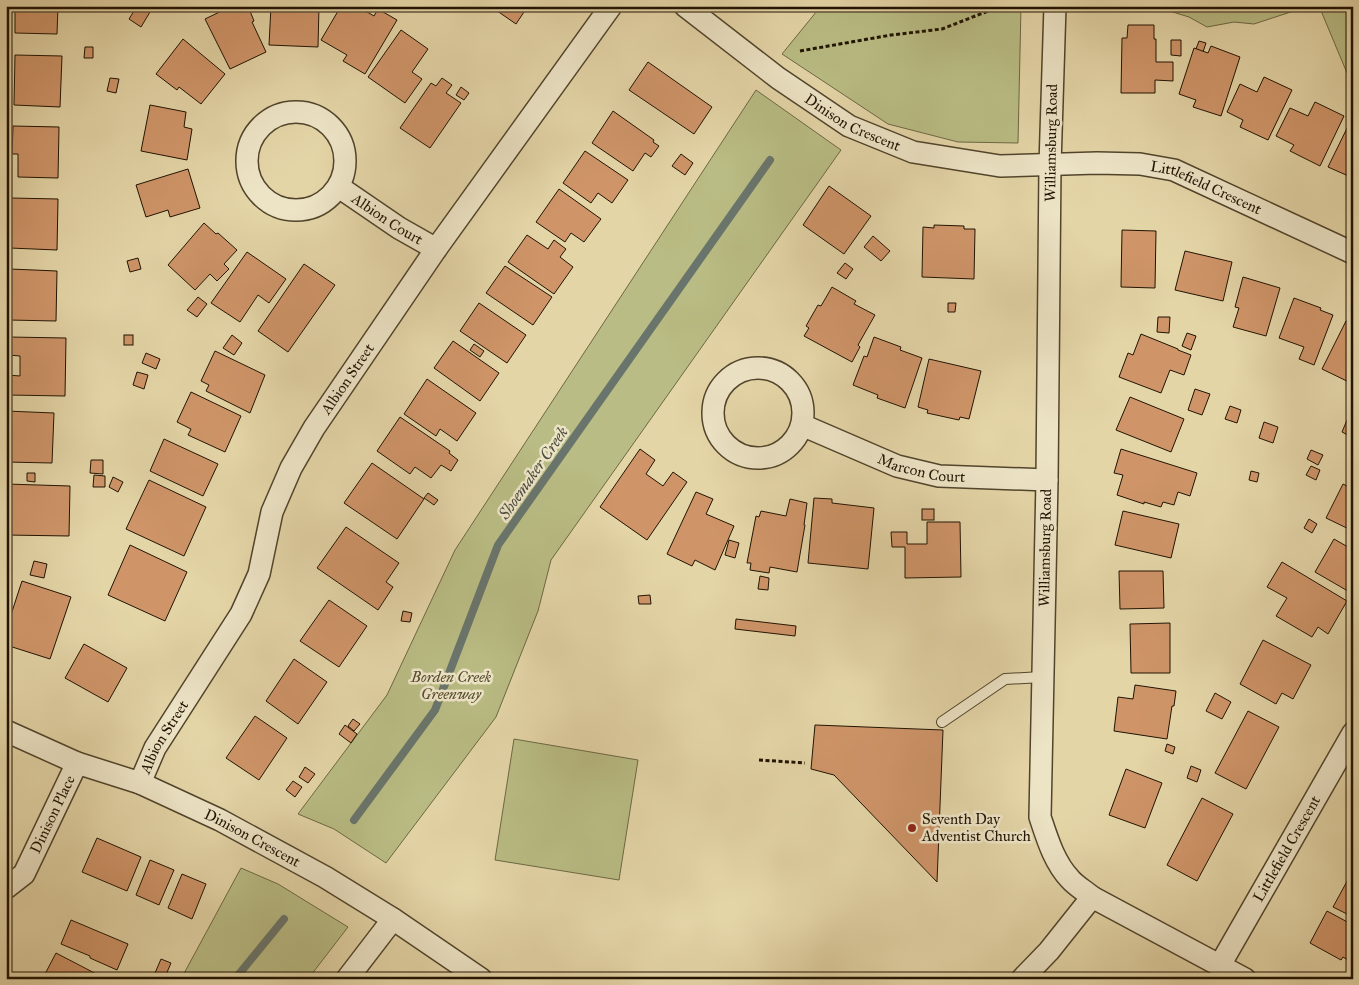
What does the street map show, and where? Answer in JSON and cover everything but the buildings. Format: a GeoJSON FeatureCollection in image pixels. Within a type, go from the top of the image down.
{"type":"FeatureCollection","features":[{"type":"Feature","properties":{"kind":"street","name":"Albion Street"},"geometry":{"type":"LineString","coordinates":[[140,784],[155,748],[241,614],[259,574],[272,512],[291,468],[314,428],[436,249],[611,6]]}},
{"type":"Feature","properties":{"kind":"street","name":"Dinison Crescent"},"geometry":{"type":"LineString","coordinates":[[685,6],[778,78],[850,126],[913,152],[1000,166],[1050,165]]}},
{"type":"Feature","properties":{"kind":"street","name":"Williamsburg Road"},"geometry":{"type":"LineString","coordinates":[[1055,6],[1050,165],[1047,480],[1040,817],[1054,855],[1069,879],[1092,897],[1245,979]]}},
{"type":"Feature","properties":{"kind":"street","name":"Albion Court"},"geometry":{"type":"LineString","coordinates":[[293,111],[310,113],[326,121],[338,134],[345,150],[345,171],[339,187],[334,194],[320,205],[304,210],[287,210],[272,205],[258,193],[251,182],[246,165],[246,155],[258,128],[272,117],[293,111]]}},
{"type":"Feature","properties":{"kind":"street","name":"Littlefield Crescent"},"geometry":{"type":"LineString","coordinates":[[1050,165],[1140,164],[1174,170],[1353,253]]}},
{"type":"Feature","properties":{"kind":"street","name":"Albion Court"},"geometry":{"type":"LineString","coordinates":[[339,187],[399,228],[436,249]]}},
{"type":"Feature","properties":{"kind":"street"},"geometry":{"type":"LineString","coordinates":[[750,368],[765,368],[777,372],[790,381],[800,394],[803,410],[802,425],[790,446],[776,455],[756,459],[741,455],[722,441],[715,426],[712,412],[716,396],[722,385],[733,375],[750,368]]}},
{"type":"Feature","properties":{"kind":"street","name":"Marcon Court"},"geometry":{"type":"LineString","coordinates":[[802,425],[897,466],[930,474],[1047,480]]}},
{"type":"Feature","properties":{"kind":"street","name":"Dinison Crescent"},"geometry":{"type":"LineString","coordinates":[[6,731],[77,762],[140,784],[220,820],[325,877],[392,919],[481,979]]}},
{"type":"Feature","properties":{"kind":"street","name":"Littlefield Crescent"},"geometry":{"type":"LineString","coordinates":[[1220,965],[1353,733]]}},
{"type":"Feature","properties":{"kind":"street","name":"Dinison Place"},"geometry":{"type":"LineString","coordinates":[[6,888],[24,874],[77,762]]}},
{"type":"Feature","properties":{"kind":"street"},"geometry":{"type":"LineString","coordinates":[[1022,979],[1049,951],[1092,897]]}},
{"type":"Feature","properties":{"kind":"street"},"geometry":{"type":"LineString","coordinates":[[347,979],[392,919]]}},
{"type":"Feature","properties":{"kind":"lane"},"geometry":{"type":"LineString","coordinates":[[942,722],[1005,679],[1042,677]]}},
{"type":"Feature","properties":{"kind":"path"},"geometry":{"type":"LineString","coordinates":[[800,51],[890,35],[942,29],[998,7]]}},
{"type":"Feature","properties":{"kind":"path"},"geometry":{"type":"LineString","coordinates":[[759,760],[805,763]]}},
{"type":"Feature","properties":{"kind":"green space"},"geometry":{"type":"Polygon","coordinates":[[[821,6],[1021,6],[1018,143],[958,142],[888,124],[782,54],[821,6]]]}},
{"type":"Feature","properties":{"kind":"green space"},"geometry":{"type":"Polygon","coordinates":[[[1153,6],[1309,6],[1254,24],[1234,22],[1207,27],[1189,17],[1153,6]]]}},
{"type":"Feature","properties":{"kind":"green space"},"geometry":{"type":"Polygon","coordinates":[[[1319,6],[1353,6],[1353,75],[1347,73],[1319,6]]]}},
{"type":"Feature","properties":{"kind":"green space","name":"Borden Creek Greenway"},"geometry":{"type":"Polygon","coordinates":[[[756,90],[841,150],[551,560],[538,611],[496,717],[386,863],[334,829],[298,814],[387,695],[455,550],[756,90]]]}},
{"type":"Feature","properties":{"kind":"green space"},"geometry":{"type":"Polygon","coordinates":[[[514,739],[638,760],[619,880],[495,860],[514,739]]]}},
{"type":"Feature","properties":{"kind":"green space"},"geometry":{"type":"Polygon","coordinates":[[[241,868],[278,884],[348,927],[308,979],[181,979],[241,868]]]}},
{"type":"Feature","properties":{"kind":"waterway","name":"Shoemaker Creek"},"geometry":{"type":"LineString","coordinates":[[354,820],[435,710],[498,545],[770,160]]}},
{"type":"Feature","properties":{"kind":"waterway","name":"Shoemaker Creek"},"geometry":{"type":"LineString","coordinates":[[235,979],[284,919]]}},
{"type":"Feature","properties":{"kind":"place","name":"Seventh Day Adventist Church"},"geometry":{"type":"Point","coordinates":[912,828]}}]}
